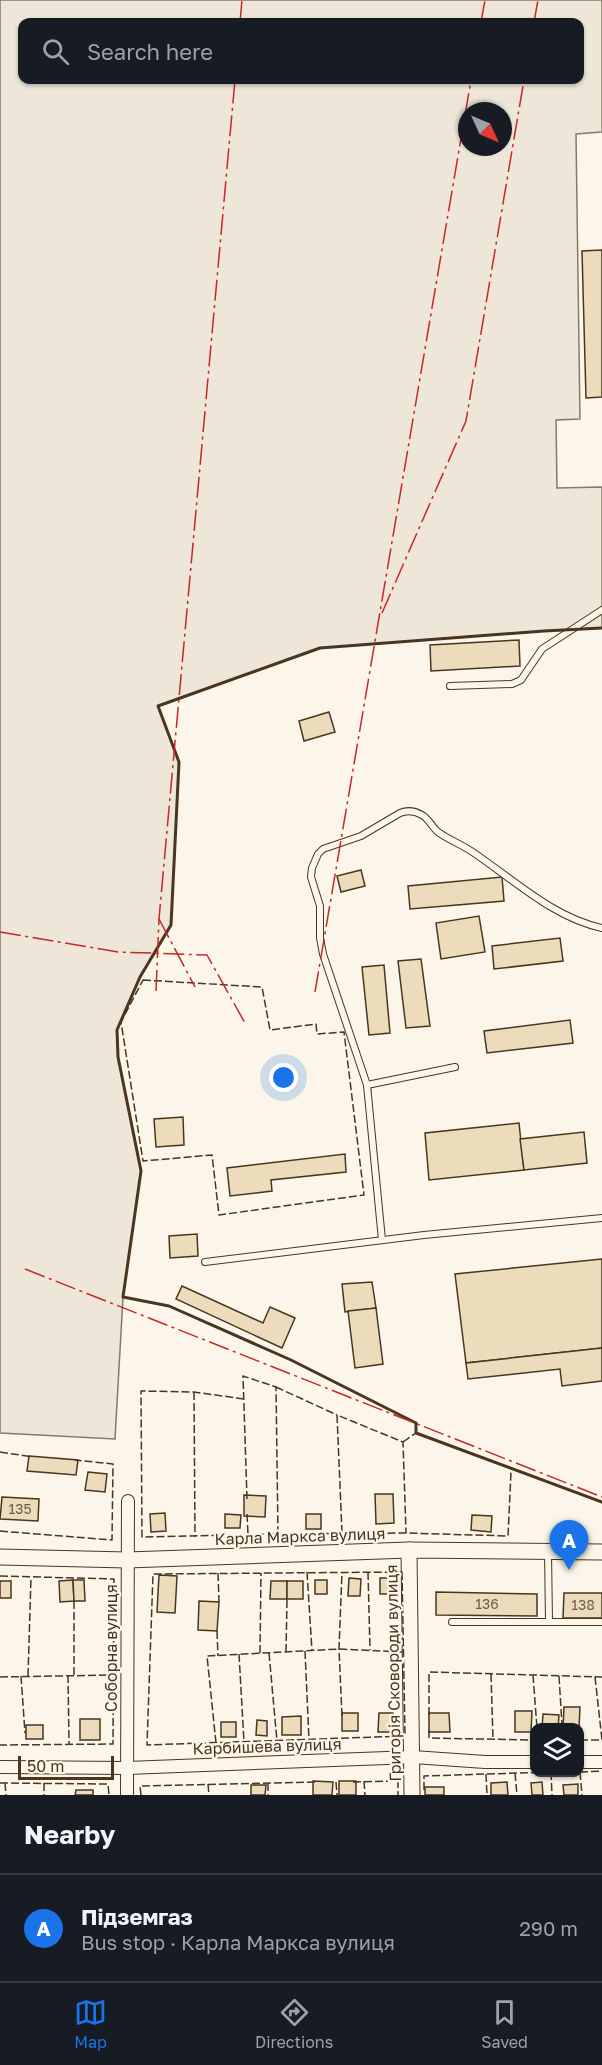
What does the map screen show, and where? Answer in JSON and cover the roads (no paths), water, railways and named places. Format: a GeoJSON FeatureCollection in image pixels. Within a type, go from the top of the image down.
{"type":"FeatureCollection","features":[{"type":"Feature","properties":{"kind":"street","name":"Соборна вулиця"},"geometry":{"type":"LineString","coordinates":[[127,1795],[128,1501]]}},
{"type":"Feature","properties":{"kind":"street","name":"Карла Маркса вулиця"},"geometry":{"type":"LineString","coordinates":[[0,1557],[127,1560],[409,1550],[602,1552]]}},
{"type":"Feature","properties":{"kind":"street","name":"Григорія Сковороди вулиця"},"geometry":{"type":"LineString","coordinates":[[409,1550],[412,1795]]}},
{"type":"Feature","properties":{"kind":"street","name":"Карбишева вулиця"},"geometry":{"type":"LineString","coordinates":[[0,1767],[127,1768],[413,1757],[485,1762],[530,1762]]}},
{"type":"Feature","properties":{"kind":"street"},"geometry":{"type":"LineString","coordinates":[[584,1762],[602,1762]]}},
{"type":"Feature","properties":{"kind":"lane"},"geometry":{"type":"LineString","coordinates":[[450,686],[512,684],[520,680],[542,649],[602,610]]}},
{"type":"Feature","properties":{"kind":"lane"},"geometry":{"type":"LineString","coordinates":[[382,1240],[367,1084],[323,954],[320,938],[320,906],[311,877],[315,860],[323,849],[361,836],[400,813],[414,812],[423,815],[438,832],[462,844],[547,904],[566,915],[602,928]]}},
{"type":"Feature","properties":{"kind":"lane"},"geometry":{"type":"LineString","coordinates":[[367,1084],[454,1067]]}},
{"type":"Feature","properties":{"kind":"lane"},"geometry":{"type":"LineString","coordinates":[[205,1262],[382,1240],[602,1218]]}},
{"type":"Feature","properties":{"kind":"lane"},"geometry":{"type":"LineString","coordinates":[[548,1551],[549,1622]]}},
{"type":"Feature","properties":{"kind":"lane"},"geometry":{"type":"LineString","coordinates":[[452,1622],[602,1622]]}},
{"type":"Feature","properties":{"kind":"place","name":"Підземгаз"},"geometry":{"type":"Point","coordinates":[569,1570]}}]}
